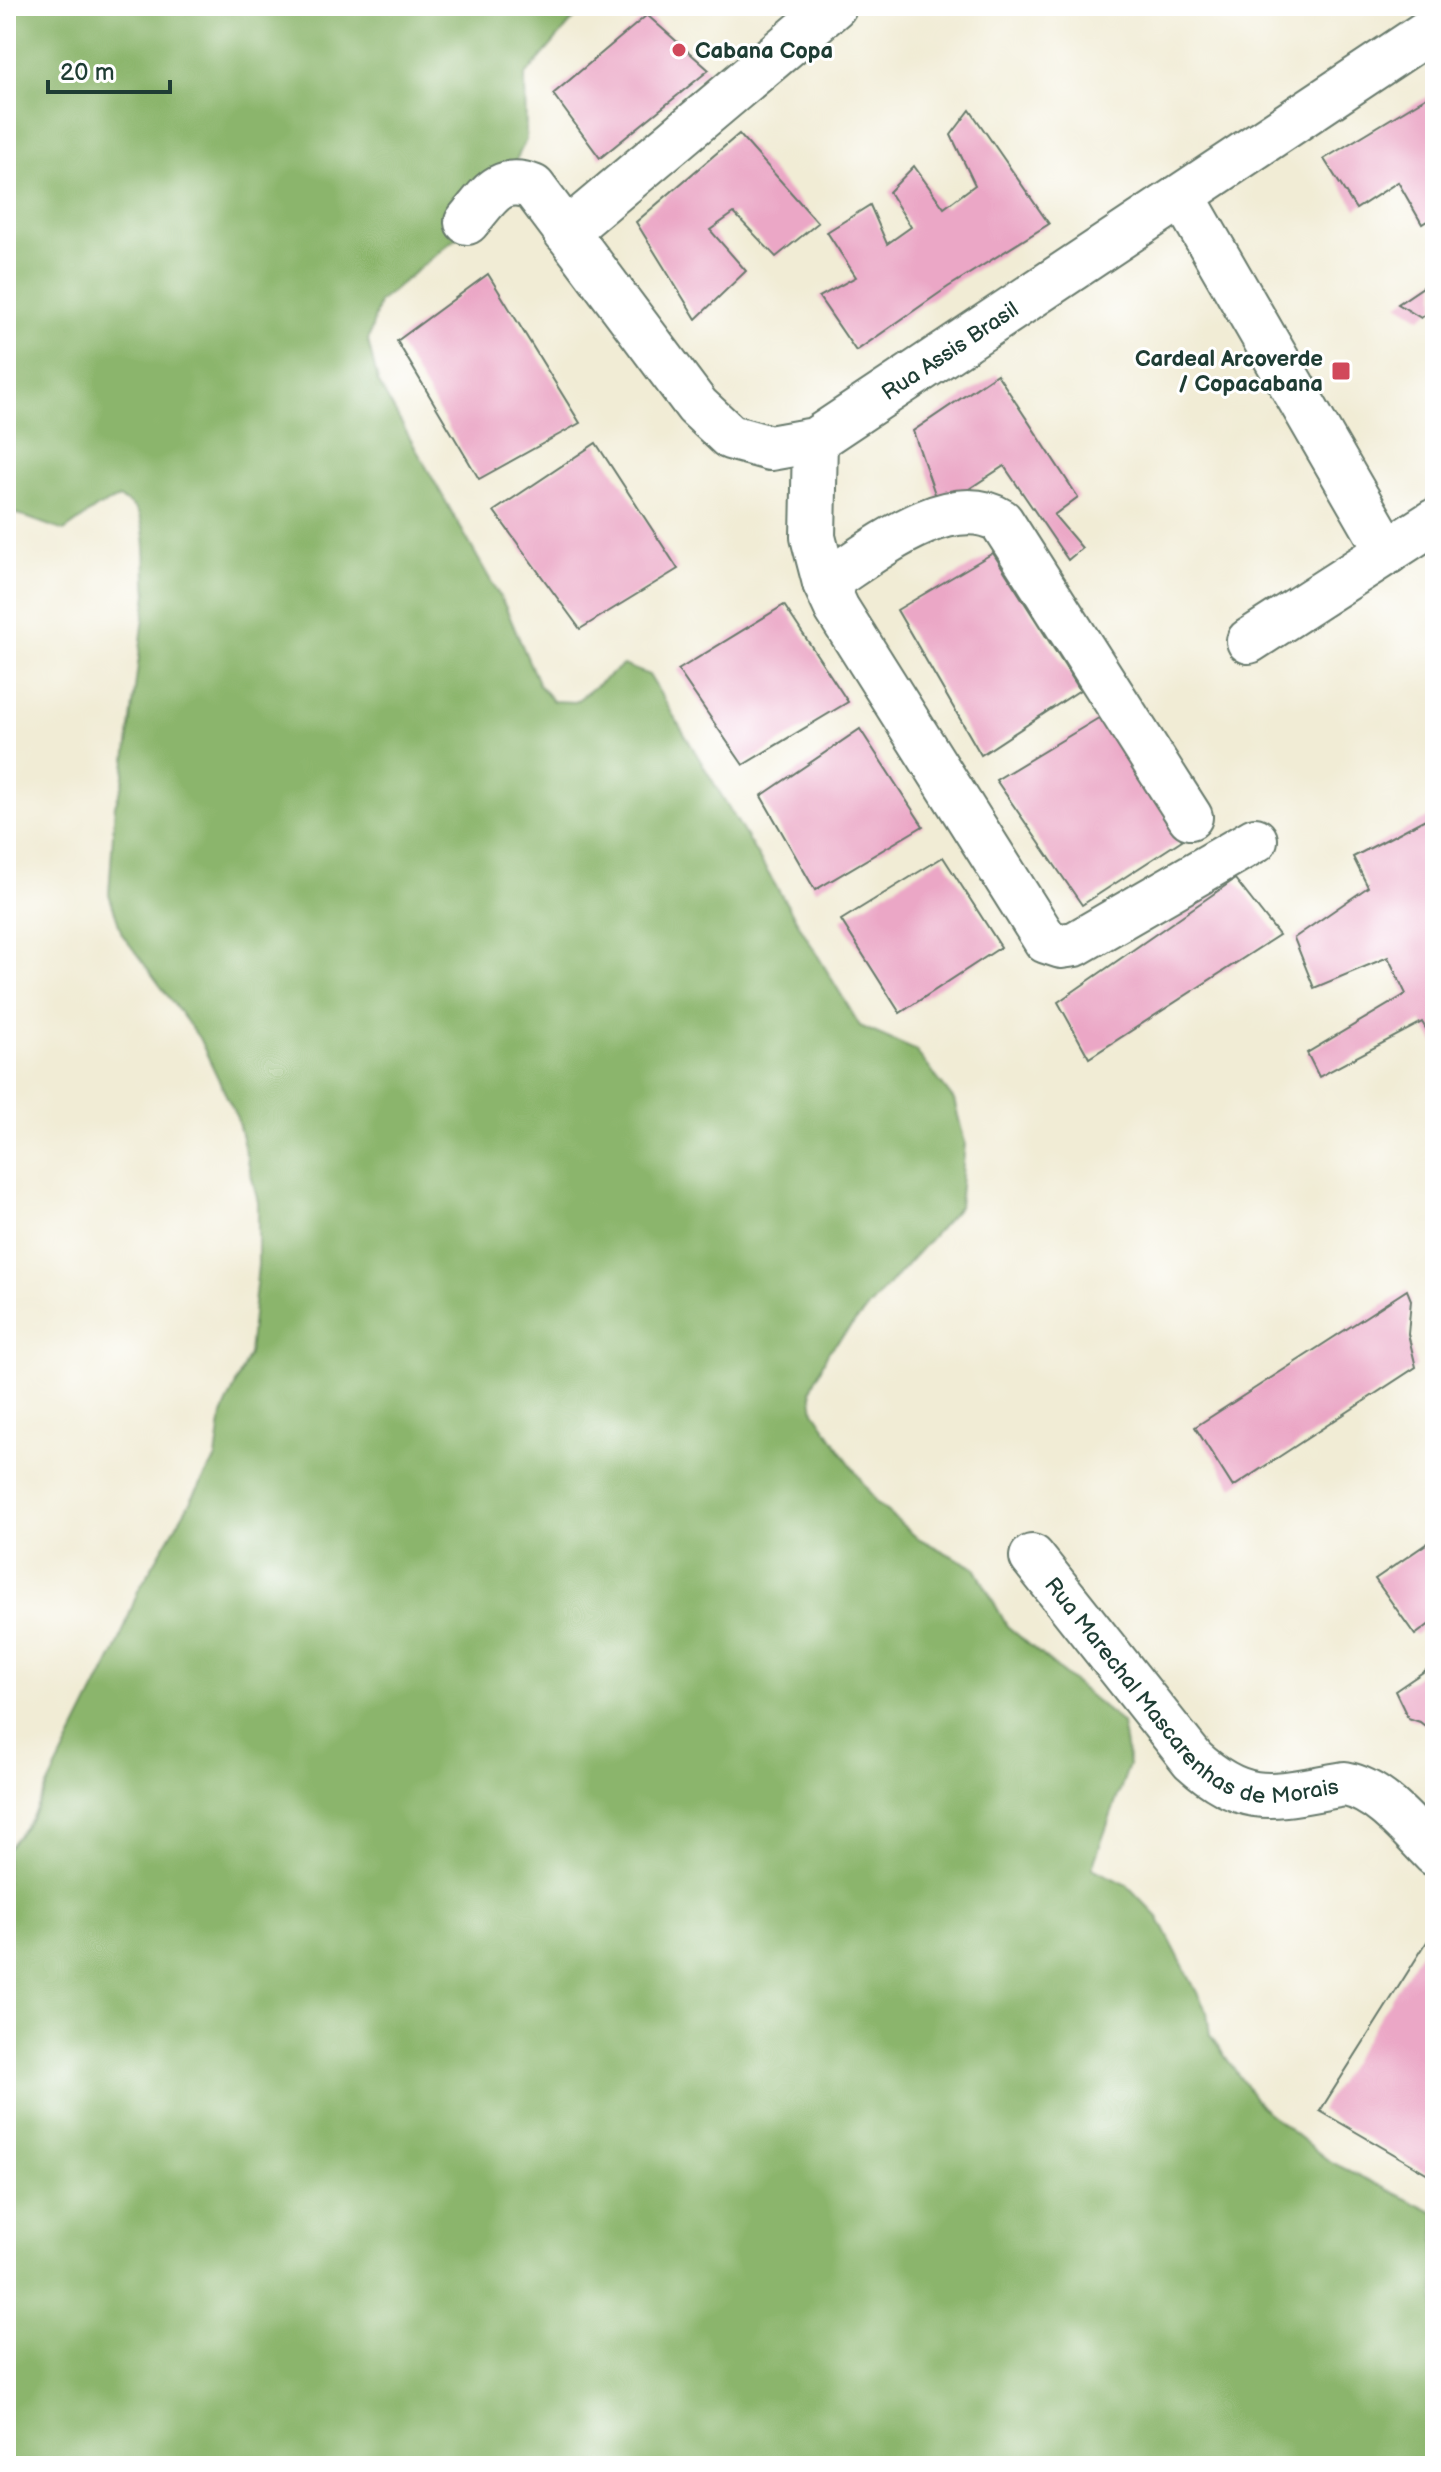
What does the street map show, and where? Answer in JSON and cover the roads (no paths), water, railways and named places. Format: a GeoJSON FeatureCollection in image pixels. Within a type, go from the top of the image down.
{"type":"FeatureCollection","features":[{"type":"Feature","properties":{"kind":"street"},"geometry":{"type":"LineString","coordinates":[[566,232],[834,6]]}},
{"type":"Feature","properties":{"kind":"street","name":"Rua Assis Brasil"},"geometry":{"type":"LineString","coordinates":[[467,222],[505,183],[519,182],[533,187],[542,195],[566,232],[697,406],[730,437],[770,448],[815,440],[1435,27]]}},
{"type":"Feature","properties":{"kind":"street"},"geometry":{"type":"LineString","coordinates":[[1183,197],[1388,552]]}},
{"type":"Feature","properties":{"kind":"street"},"geometry":{"type":"LineString","coordinates":[[815,440],[813,537],[825,583],[837,609],[1046,941],[1061,946],[1075,944],[1255,840]]}},
{"type":"Feature","properties":{"kind":"street"},"geometry":{"type":"LineString","coordinates":[[825,583],[935,517],[964,511],[987,512],[1001,521],[1190,817]]}},
{"type":"Feature","properties":{"kind":"street"},"geometry":{"type":"LineString","coordinates":[[1249,641],[1435,521]]}},
{"type":"Feature","properties":{"kind":"street","name":"Rua Marechal Mascarenhas de Morais"},"geometry":{"type":"LineString","coordinates":[[1032,1557],[1193,1760],[1214,1779],[1239,1792],[1263,1796],[1345,1784],[1357,1786],[1410,1828],[1435,1854]]}},
{"type":"Feature","properties":{"kind":"place","name":"Cabana Copa"},"geometry":{"type":"Point","coordinates":[679,50]}},
{"type":"Feature","properties":{"kind":"place","name":"Cardeal Arcoverde / Copacabana"},"geometry":{"type":"Point","coordinates":[1341,371]}}]}
